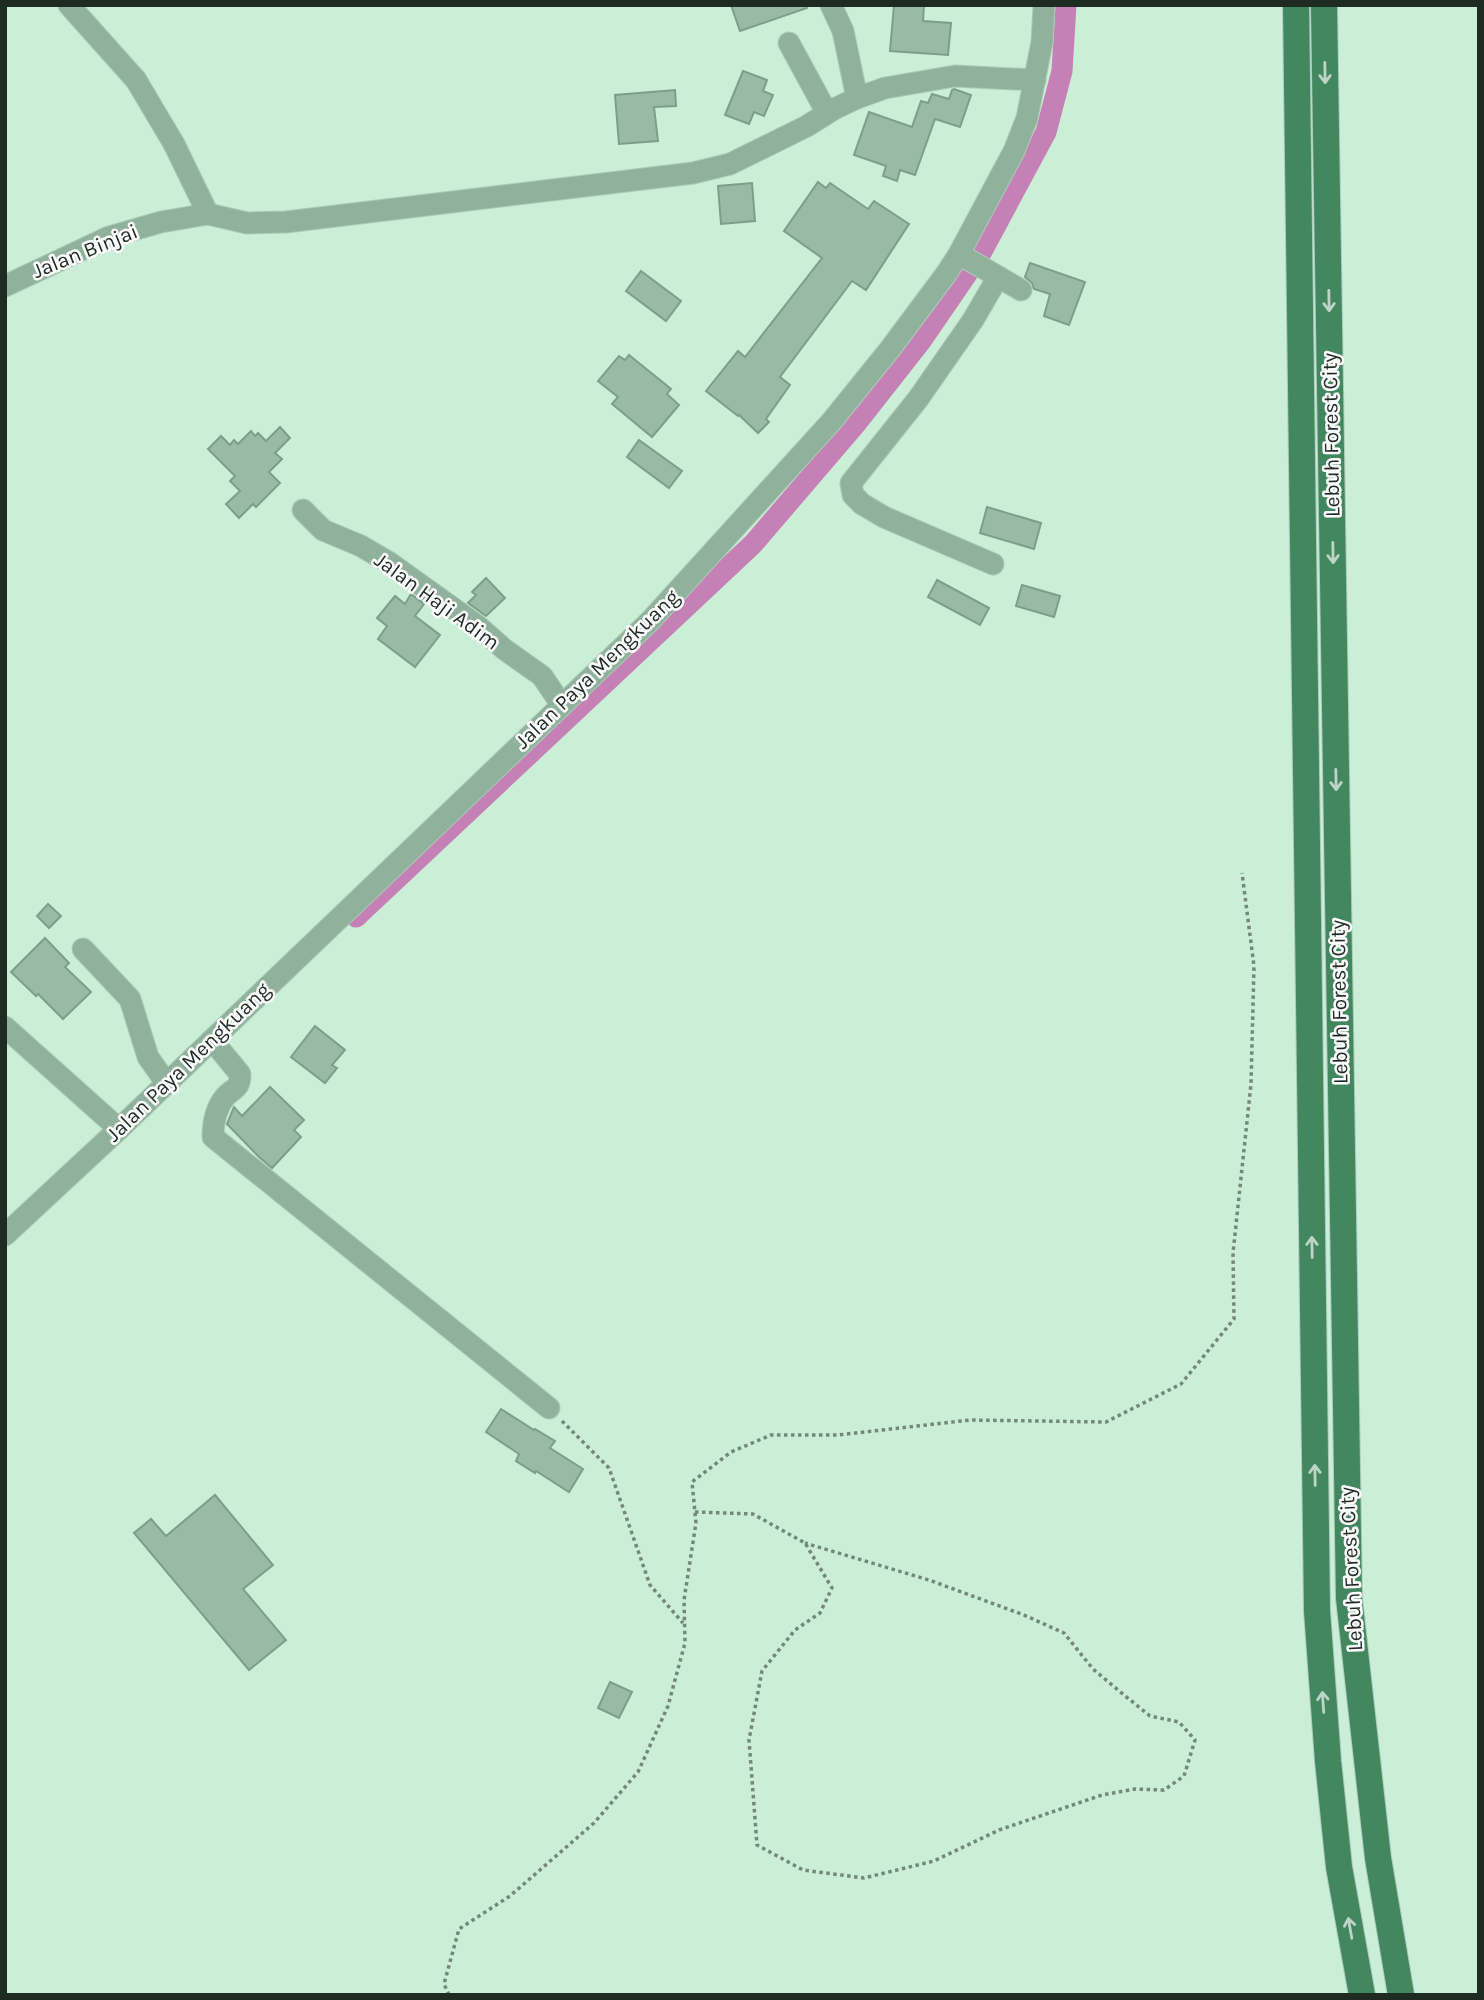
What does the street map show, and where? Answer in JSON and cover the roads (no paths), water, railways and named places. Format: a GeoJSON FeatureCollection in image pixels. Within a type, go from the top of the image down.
{"type":"FeatureCollection","features":[{"type":"Feature","properties":{"kind":"main road","name":"Lebuh Forest City"},"geometry":{"type":"LineString","coordinates":[[1296,5],[1317,1611],[1339,1867],[1362,1995]]}},
{"type":"Feature","properties":{"kind":"main road","name":"Lebuh Forest City"},"geometry":{"type":"LineString","coordinates":[[1324,5],[1349,1598],[1378,1858],[1401,1995]]}},
{"type":"Feature","properties":{"kind":"street"},"geometry":{"type":"LineString","coordinates":[[69,5],[136,80],[174,144],[208,214],[247,223],[286,222],[694,173],[730,164],[827,113],[885,89],[955,76],[1035,79]]}},
{"type":"Feature","properties":{"kind":"street"},"geometry":{"type":"LineString","coordinates":[[831,5],[843,32],[858,98]]}},
{"type":"Feature","properties":{"kind":"street","name":"Jalan Paya Mengkuang"},"geometry":{"type":"LineString","coordinates":[[5,1235],[167,1084],[651,620],[822,432],[890,349],[959,254],[1014,151],[1027,118],[1042,42],[1044,5]]}},
{"type":"Feature","properties":{"kind":"street"},"geometry":{"type":"LineString","coordinates":[[789,43],[827,113]]}},
{"type":"Feature","properties":{"kind":"street","name":"Jalan Binjai"},"geometry":{"type":"LineString","coordinates":[[5,286],[110,237],[161,222],[208,214]]}},
{"type":"Feature","properties":{"kind":"street"},"geometry":{"type":"LineString","coordinates":[[959,254],[1021,290]]}},
{"type":"Feature","properties":{"kind":"street"},"geometry":{"type":"LineString","coordinates":[[993,564],[862,504],[853,495],[852,483],[918,399],[973,320],[998,277]]}},
{"type":"Feature","properties":{"kind":"street","name":"Jalan Haji Adim"},"geometry":{"type":"LineString","coordinates":[[303,510],[323,530],[361,546],[390,563],[478,626],[542,676],[562,704]]}},
{"type":"Feature","properties":{"kind":"street"},"geometry":{"type":"LineString","coordinates":[[83,949],[130,999],[148,1057],[167,1084]]}},
{"type":"Feature","properties":{"kind":"street"},"geometry":{"type":"LineString","coordinates":[[5,1027],[119,1129]]}},
{"type":"Feature","properties":{"kind":"street"},"geometry":{"type":"LineString","coordinates":[[212,1040],[240,1073],[240,1082],[235,1090],[225,1097],[212,1121],[213,1137],[549,1408]]}},
{"type":"Feature","properties":{"kind":"waterway"},"geometry":{"type":"LineString","coordinates":[[356,917],[753,544],[855,425],[921,341],[980,255],[1046,132],[1062,71],[1066,5]]}}]}
